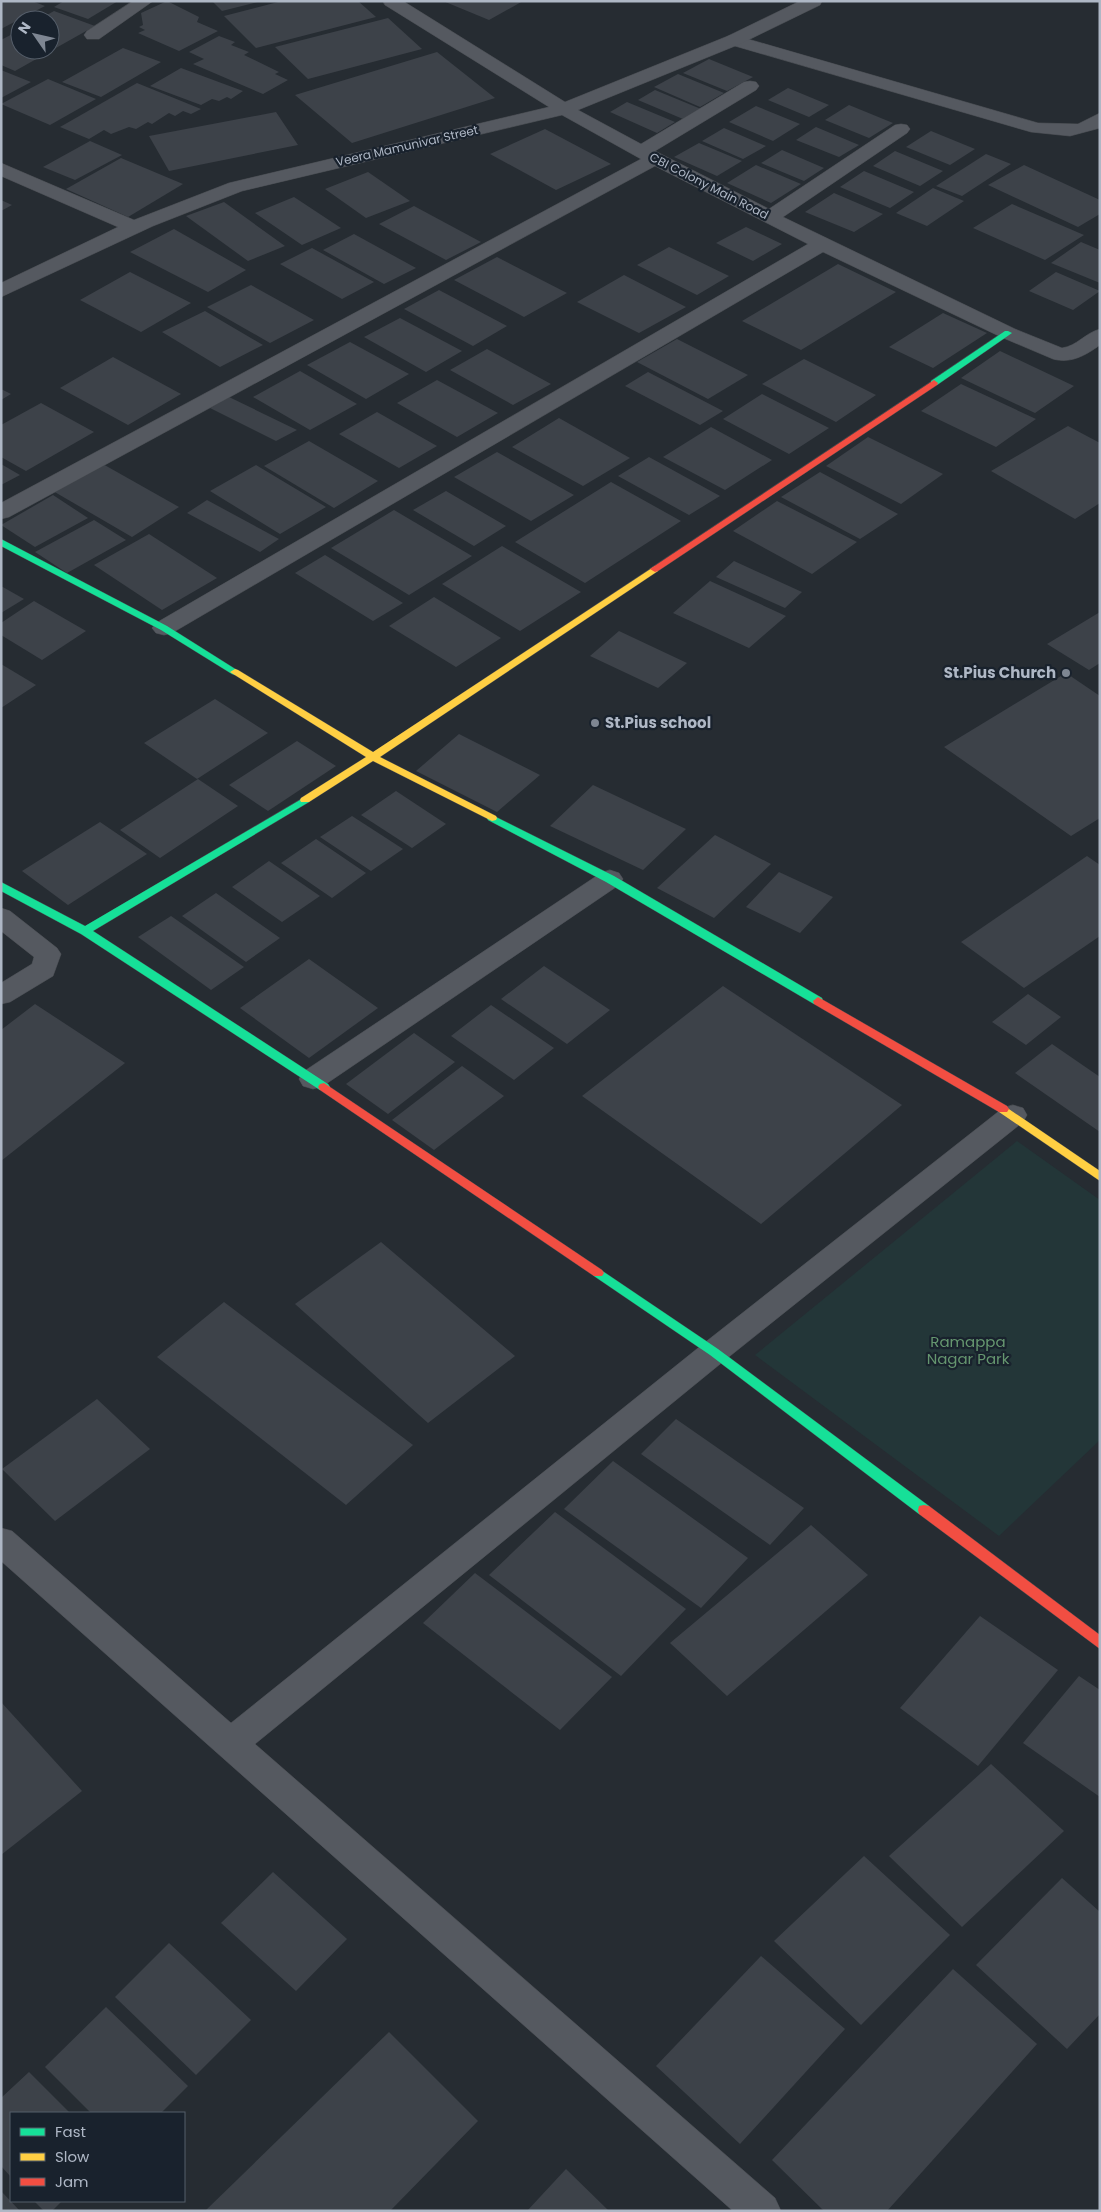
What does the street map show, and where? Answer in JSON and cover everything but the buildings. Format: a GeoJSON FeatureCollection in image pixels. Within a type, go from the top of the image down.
{"type":"FeatureCollection","features":[{"type":"Feature","properties":{"kind":"street"},"geometry":{"type":"LineString","coordinates":[[93,35],[146,1]]}},
{"type":"Feature","properties":{"kind":"street","name":"Veera Mamunivar Street"},"geometry":{"type":"LineString","coordinates":[[1,291],[134,227],[204,198],[236,187],[564,109],[734,40],[814,1]]}},
{"type":"Feature","properties":{"kind":"street","name":"CBI Colony Main Road"},"geometry":{"type":"LineString","coordinates":[[395,2],[564,109],[649,155],[822,244],[1008,333],[1060,355],[1076,352],[1100,335]]}},
{"type":"Feature","properties":{"kind":"street"},"geometry":{"type":"LineString","coordinates":[[734,40],[1037,128],[1062,131],[1080,129],[1096,122],[1100,118]]}},
{"type":"Feature","properties":{"kind":"street"},"geometry":{"type":"LineString","coordinates":[[1,512],[649,155],[750,86]]}},
{"type":"Feature","properties":{"kind":"street"},"geometry":{"type":"LineString","coordinates":[[770,217],[901,129]]}},
{"type":"Feature","properties":{"kind":"street"},"geometry":{"type":"LineString","coordinates":[[1,169],[134,227]]}},
{"type":"Feature","properties":{"kind":"street"},"geometry":{"type":"LineString","coordinates":[[164,628],[822,244]]}},
{"type":"Feature","properties":{"kind":"street"},"geometry":{"type":"LineString","coordinates":[[85,931],[292,808],[373,757],[1008,333]]}},
{"type":"Feature","properties":{"kind":"street"},"geometry":{"type":"LineString","coordinates":[[1,542],[164,628],[373,757],[610,879],[1013,1115],[1100,1178]]}},
{"type":"Feature","properties":{"kind":"street"},"geometry":{"type":"LineString","coordinates":[[313,1079],[610,879]]}},
{"type":"Feature","properties":{"kind":"street"},"geometry":{"type":"LineString","coordinates":[[1,886],[85,931],[313,1079],[714,1352],[1100,1643]]}},
{"type":"Feature","properties":{"kind":"street"},"geometry":{"type":"LineString","coordinates":[[1,917],[48,954],[44,969],[1,995]]}},
{"type":"Feature","properties":{"kind":"street"},"geometry":{"type":"LineString","coordinates":[[231,1743],[714,1352],[1013,1115]]}},
{"type":"Feature","properties":{"kind":"street"},"geometry":{"type":"LineString","coordinates":[[1,1541],[762,2211]]}},
{"type":"Feature","properties":{"kind":"green space","name":"Ramappa Nagar Park"},"geometry":{"type":"Polygon","coordinates":[[[1017,1141],[1100,1200],[1100,1440],[999,1536],[755,1355],[1017,1141]]]}},
{"type":"Feature","properties":{"kind":"traffic: fast"},"geometry":{"type":"LineString","coordinates":[[934,383],[1008,333]]}},
{"type":"Feature","properties":{"kind":"traffic: fast"},"geometry":{"type":"LineString","coordinates":[[1,542],[164,628],[235,672]]}},
{"type":"Feature","properties":{"kind":"traffic: fast"},"geometry":{"type":"LineString","coordinates":[[85,931],[305,800]]}},
{"type":"Feature","properties":{"kind":"traffic: fast"},"geometry":{"type":"LineString","coordinates":[[492,818],[610,879],[818,1001]]}},
{"type":"Feature","properties":{"kind":"traffic: fast"},"geometry":{"type":"LineString","coordinates":[[1,886],[85,931],[324,1087]]}},
{"type":"Feature","properties":{"kind":"traffic: fast"},"geometry":{"type":"LineString","coordinates":[[598,1273],[714,1352],[924,1510]]}},
{"type":"Feature","properties":{"kind":"traffic: slow"},"geometry":{"type":"LineString","coordinates":[[305,800],[373,757],[655,569]]}},
{"type":"Feature","properties":{"kind":"traffic: slow"},"geometry":{"type":"LineString","coordinates":[[235,672],[373,757],[492,818]]}},
{"type":"Feature","properties":{"kind":"traffic: slow"},"geometry":{"type":"LineString","coordinates":[[1003,1109],[1100,1177]]}},
{"type":"Feature","properties":{"kind":"traffic: jam"},"geometry":{"type":"LineString","coordinates":[[655,569],[934,383]]}},
{"type":"Feature","properties":{"kind":"traffic: jam"},"geometry":{"type":"LineString","coordinates":[[818,1001],[1003,1109]]}},
{"type":"Feature","properties":{"kind":"traffic: jam"},"geometry":{"type":"LineString","coordinates":[[324,1087],[598,1273]]}},
{"type":"Feature","properties":{"kind":"traffic: jam"},"geometry":{"type":"LineString","coordinates":[[924,1510],[1100,1643]]}},
{"type":"Feature","properties":{"kind":"place","name":"St.Pius Church"},"geometry":{"type":"Point","coordinates":[1066,673]}},
{"type":"Feature","properties":{"kind":"place","name":"St.Pius school"},"geometry":{"type":"Point","coordinates":[595,723]}}]}
